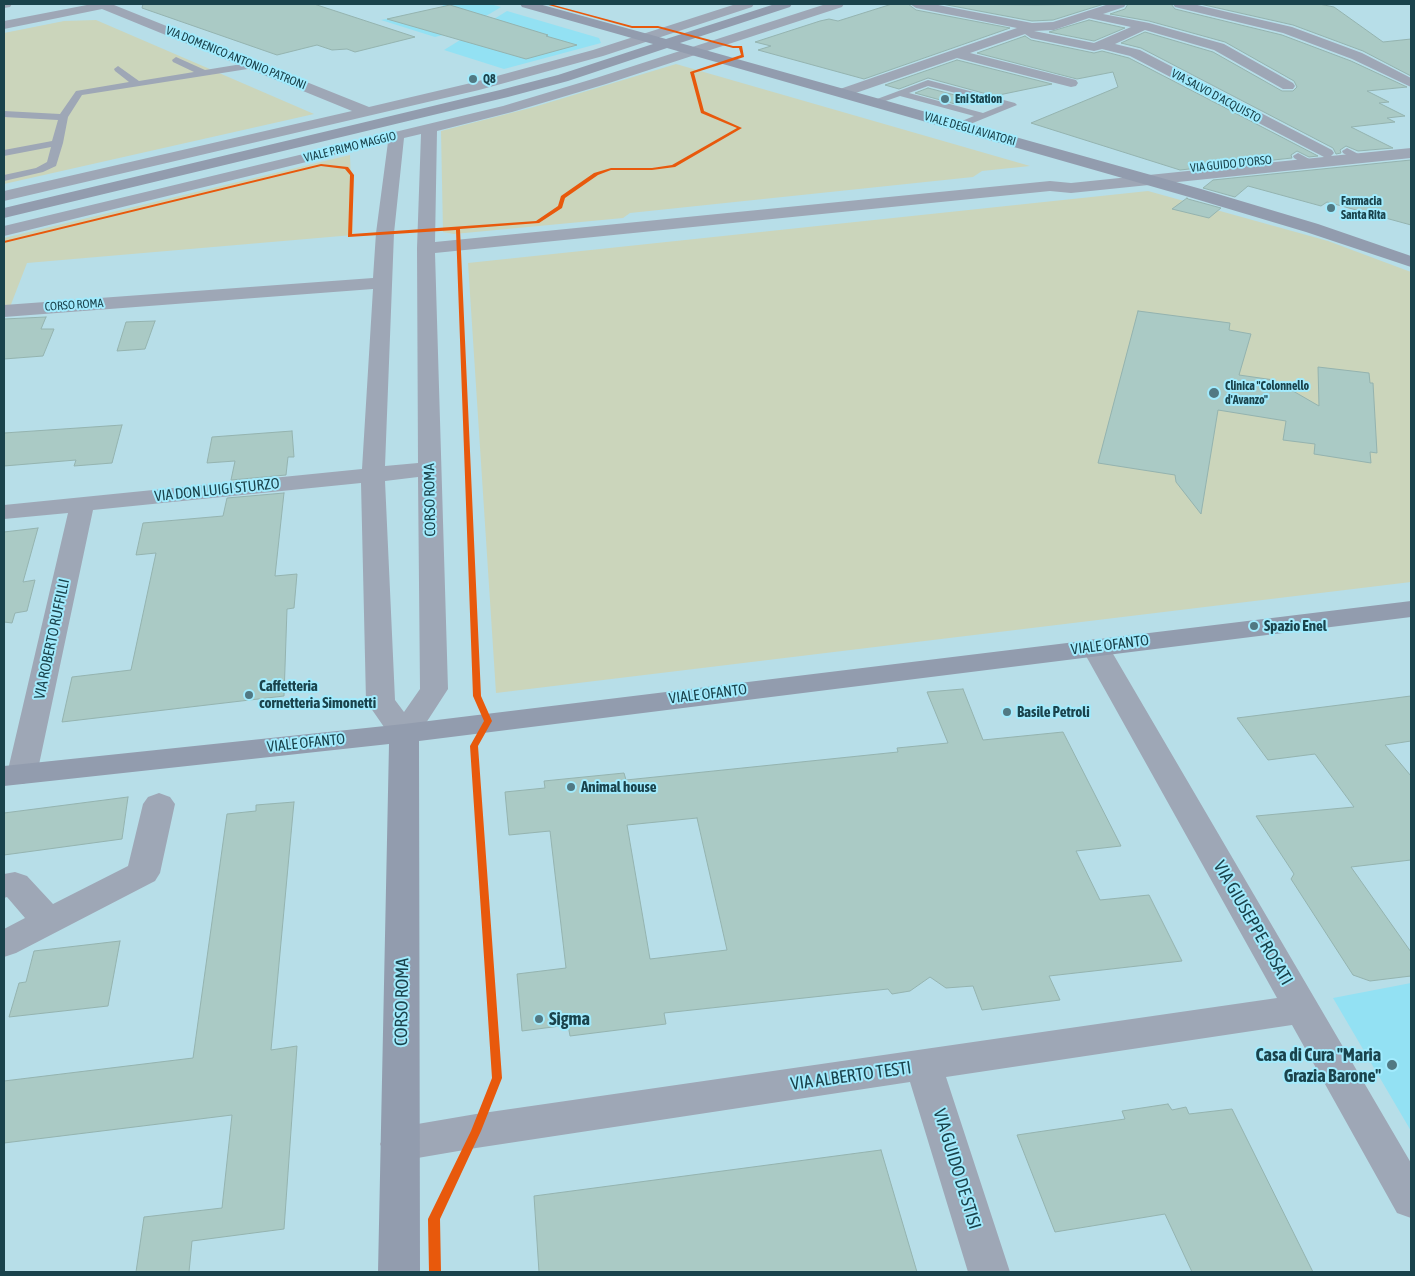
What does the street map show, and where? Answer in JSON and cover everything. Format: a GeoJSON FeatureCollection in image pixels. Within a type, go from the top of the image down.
{"type":"FeatureCollection","features":[{"type":"Feature","properties":{"kind":"main road","name":"VIALE DEGLI AVIATORI"},"geometry":{"type":"LineString","coordinates":[[526,4],[1130,174],[1312,228],[1411,262]]}},
{"type":"Feature","properties":{"kind":"main road","name":"VIALE PRIMO MAGGIO"},"geometry":{"type":"LineString","coordinates":[[4,213],[563,78],[786,4]]}},
{"type":"Feature","properties":{"kind":"main road","name":"VIALE OFANTO"},"geometry":{"type":"LineString","coordinates":[[13,775],[404,733],[1411,609]]}},
{"type":"Feature","properties":{"kind":"main road","name":"CORSO ROMA"},"geometry":{"type":"LineString","coordinates":[[399,1272],[404,733]]}},
{"type":"Feature","properties":{"kind":"street"},"geometry":{"type":"LineString","coordinates":[[4,25],[106,4]]}},
{"type":"Feature","properties":{"kind":"street","name":"VIA DOMENICO ANTONIO PATRONI"},"geometry":{"type":"LineString","coordinates":[[106,4],[368,112]]}},
{"type":"Feature","properties":{"kind":"street","name":"VIALE PRIMO MAGGIO"},"geometry":{"type":"LineString","coordinates":[[4,196],[368,112],[541,69],[748,4]]}},
{"type":"Feature","properties":{"kind":"street","name":"VIALE PRIMO MAGGIO"},"geometry":{"type":"LineString","coordinates":[[4,231],[507,109],[601,82],[838,4]]}},
{"type":"Feature","properties":{"kind":"street"},"geometry":{"type":"LineString","coordinates":[[916,4],[1088,47],[1102,45],[1144,26]]}},
{"type":"Feature","properties":{"kind":"street"},"geometry":{"type":"LineString","coordinates":[[842,93],[954,53],[1026,30],[1054,26],[1120,4]]}},
{"type":"Feature","properties":{"kind":"street"},"geometry":{"type":"LineString","coordinates":[[1179,4],[1287,30],[1358,56],[1411,83]]}},
{"type":"Feature","properties":{"kind":"street"},"geometry":{"type":"LineString","coordinates":[[4,16],[56,14]]}},
{"type":"Feature","properties":{"kind":"street"},"geometry":{"type":"LineString","coordinates":[[1090,15],[1144,26],[1219,47],[1288,86]]}},
{"type":"Feature","properties":{"kind":"street","name":"VIA SALVO D'ACQUISTO"},"geometry":{"type":"LineString","coordinates":[[1102,45],[1135,53],[1326,154]]}},
{"type":"Feature","properties":{"kind":"street"},"geometry":{"type":"LineString","coordinates":[[954,53],[1071,82]]}},
{"type":"Feature","properties":{"kind":"street","name":"CORSO ROMA"},"geometry":{"type":"LineString","coordinates":[[396,136],[405,257],[430,469],[434,689],[404,733],[381,701],[373,474],[405,257],[429,128]]}},
{"type":"Feature","properties":{"kind":"street","name":"VIA GUIDO D'ORSO"},"geometry":{"type":"LineString","coordinates":[[1050,186],[1071,188],[1150,180],[1305,160],[1326,154],[1353,155],[1411,144]]}},
{"type":"Feature","properties":{"kind":"street","name":"VIA GUIDO D'ORSO"},"geometry":{"type":"LineString","coordinates":[[1050,186],[1088,178],[1130,174],[1353,155],[1411,153]]}},
{"type":"Feature","properties":{"kind":"street"},"geometry":{"type":"LineString","coordinates":[[405,257],[1050,186]]}},
{"type":"Feature","properties":{"kind":"street","name":"CORSO ROMA"},"geometry":{"type":"LineString","coordinates":[[4,311],[405,257]]}},
{"type":"Feature","properties":{"kind":"street","name":"VIA DON LUIGI STURZO"},"geometry":{"type":"LineString","coordinates":[[4,512],[430,469]]}},
{"type":"Feature","properties":{"kind":"street","name":"VIA ROBERTO RUFFILLI"},"geometry":{"type":"LineString","coordinates":[[13,775],[82,503]]}},
{"type":"Feature","properties":{"kind":"street","name":"VIA GIUSEPPE ROSATI"},"geometry":{"type":"LineString","coordinates":[[1095,647],[1411,1200]]}},
{"type":"Feature","properties":{"kind":"street"},"geometry":{"type":"LineString","coordinates":[[4,944],[143,873],[159,804]]}},
{"type":"Feature","properties":{"kind":"street"},"geometry":{"type":"LineString","coordinates":[[4,886],[15,884],[48,921]]}},
{"type":"Feature","properties":{"kind":"street","name":"VIA ALBERTO TESTI"},"geometry":{"type":"LineString","coordinates":[[400,1144],[476,1131],[1302,1009]]}},
{"type":"Feature","properties":{"kind":"street","name":"VIA GUIDO DE STISI"},"geometry":{"type":"LineString","coordinates":[[924,1066],[989,1272]]}},
{"type":"Feature","properties":{"kind":"lane"},"geometry":{"type":"LineString","coordinates":[[176,60],[204,73]]}},
{"type":"Feature","properties":{"kind":"lane"},"geometry":{"type":"LineString","coordinates":[[4,178],[39,170],[52,164],[63,117],[79,93],[254,65]]}},
{"type":"Feature","properties":{"kind":"lane"},"geometry":{"type":"LineString","coordinates":[[118,69],[137,84]]}},
{"type":"Feature","properties":{"kind":"lane"},"geometry":{"type":"LineString","coordinates":[[874,102],[928,83],[1012,105],[958,126]]}},
{"type":"Feature","properties":{"kind":"lane"},"geometry":{"type":"LineString","coordinates":[[915,88],[999,110]]}},
{"type":"Feature","properties":{"kind":"lane"},"geometry":{"type":"LineString","coordinates":[[900,93],[984,116]]}},
{"type":"Feature","properties":{"kind":"lane"},"geometry":{"type":"LineString","coordinates":[[4,114],[63,117]]}},
{"type":"Feature","properties":{"kind":"lane"},"geometry":{"type":"LineString","coordinates":[[4,153],[58,143]]}},
{"type":"Feature","properties":{"kind":"shaded area"},"geometry":{"type":"Polygon","coordinates":[[[490,4],[501,7],[463,30],[435,37],[381,20],[442,8],[443,5],[490,4]]]}},
{"type":"Feature","properties":{"kind":"shaded area"},"geometry":{"type":"Polygon","coordinates":[[[507,11],[599,38],[601,43],[504,69],[444,50],[507,11]]]}},
{"type":"Feature","properties":{"kind":"shaded area","name":"Casa di Cura \"Maria Grazia Barone\""},"geometry":{"type":"Polygon","coordinates":[[[1411,983],[1411,1131],[1333,998],[1411,983]]]}},
{"type":"Feature","properties":{"kind":"green space"},"geometry":{"type":"Polygon","coordinates":[[[96,20],[314,114],[4,184],[4,33],[64,21],[96,20]]]}},
{"type":"Feature","properties":{"kind":"green space"},"geometry":{"type":"Polygon","coordinates":[[[676,64],[1030,166],[982,171],[973,177],[630,213],[623,218],[454,234],[443,232],[441,131],[534,107],[676,64]]]}},
{"type":"Feature","properties":{"kind":"green space"},"geometry":{"type":"Polygon","coordinates":[[[350,155],[353,235],[27,263],[10,307],[4,307],[4,238],[350,155]]]}},
{"type":"Feature","properties":{"kind":"green space"},"geometry":{"type":"Polygon","coordinates":[[[1148,191],[1328,241],[1411,272],[1411,582],[496,693],[468,263],[1148,191]]]}},
{"type":"Feature","properties":{"kind":"building"},"geometry":{"type":"Polygon","coordinates":[[[143,4],[314,4],[415,37],[355,52],[347,49],[332,50],[317,45],[277,55],[142,8],[143,4]]]}},
{"type":"Feature","properties":{"kind":"building"},"geometry":{"type":"Polygon","coordinates":[[[892,4],[908,4],[916,10],[1010,28],[864,79],[758,50],[771,46],[755,42],[820,21],[829,19],[838,21],[892,4]]]}},
{"type":"Feature","properties":{"kind":"building"},"geometry":{"type":"Polygon","coordinates":[[[942,4],[1104,4],[1053,20],[1032,21],[942,4]]]}},
{"type":"Feature","properties":{"kind":"building"},"geometry":{"type":"Polygon","coordinates":[[[1128,4],[1171,4],[1175,9],[1282,35],[1351,61],[1407,87],[1367,91],[1389,102],[1379,103],[1405,116],[1387,118],[1395,122],[1351,127],[1393,148],[1358,151],[1346,146],[1340,150],[1341,153],[1336,154],[1333,148],[1141,48],[1121,43],[1145,32],[1213,52],[1282,91],[1293,91],[1297,87],[1294,81],[1225,42],[1149,21],[1110,14],[1125,9],[1128,4]]]}},
{"type":"Feature","properties":{"kind":"building"},"geometry":{"type":"Polygon","coordinates":[[[1200,4],[1319,4],[1334,7],[1383,42],[1411,39],[1411,76],[1363,51],[1293,25],[1200,4]]]}},
{"type":"Feature","properties":{"kind":"building"},"geometry":{"type":"Polygon","coordinates":[[[450,5],[577,45],[526,59],[387,19],[450,5]]]}},
{"type":"Feature","properties":{"kind":"building"},"geometry":{"type":"Polygon","coordinates":[[[1089,20],[1125,28],[1094,41],[1049,32],[1089,20]]]}},
{"type":"Feature","properties":{"kind":"building"},"geometry":{"type":"Polygon","coordinates":[[[1025,36],[1031,40],[1094,53],[1102,51],[1129,58],[1318,156],[1309,157],[1297,151],[1291,155],[1292,158],[1180,170],[1031,123],[1118,87],[1113,72],[1077,79],[977,53],[1025,36]]]}},
{"type":"Feature","properties":{"kind":"building"},"geometry":{"type":"Polygon","coordinates":[[[957,60],[1052,84],[994,96],[928,78],[899,89],[885,85],[957,60]]]}},
{"type":"Feature","properties":{"kind":"building"},"geometry":{"type":"Polygon","coordinates":[[[928,88],[974,100],[955,104],[915,93],[928,88]]]}},
{"type":"Feature","properties":{"kind":"building"},"geometry":{"type":"Polygon","coordinates":[[[1411,160],[1411,225],[1327,202],[1321,206],[1248,186],[1235,197],[1203,188],[1213,180],[1411,160]]]}},
{"type":"Feature","properties":{"kind":"building"},"geometry":{"type":"Polygon","coordinates":[[[1187,198],[1221,208],[1209,218],[1172,209],[1187,198]]]}},
{"type":"Feature","properties":{"kind":"building","name":"Clinica \"Colonnello d'Avanzo\""},"geometry":{"type":"Polygon","coordinates":[[[1138,311],[1230,323],[1229,330],[1251,334],[1239,375],[1274,380],[1319,406],[1318,367],[1369,373],[1370,383],[1373,383],[1377,453],[1370,452],[1371,463],[1314,454],[1315,444],[1283,440],[1286,421],[1218,410],[1201,514],[1176,482],[1175,475],[1098,463],[1138,311]]]}},
{"type":"Feature","properties":{"kind":"building"},"geometry":{"type":"Polygon","coordinates":[[[46,317],[41,329],[54,329],[43,356],[4,359],[4,319],[46,317]]]}},
{"type":"Feature","properties":{"kind":"building"},"geometry":{"type":"Polygon","coordinates":[[[155,321],[145,349],[117,351],[126,322],[155,321]]]}},
{"type":"Feature","properties":{"kind":"building"},"geometry":{"type":"Polygon","coordinates":[[[122,425],[112,463],[74,466],[76,460],[4,466],[4,433],[122,425]]]}},
{"type":"Feature","properties":{"kind":"building"},"geometry":{"type":"Polygon","coordinates":[[[292,431],[294,457],[288,457],[286,475],[231,480],[235,461],[207,463],[212,437],[292,431]]]}},
{"type":"Feature","properties":{"kind":"building"},"geometry":{"type":"Polygon","coordinates":[[[284,493],[275,576],[297,574],[294,608],[287,609],[284,696],[62,722],[72,677],[131,670],[156,553],[136,555],[143,523],[223,516],[227,498],[284,493]]]}},
{"type":"Feature","properties":{"kind":"building"},"geometry":{"type":"Polygon","coordinates":[[[38,528],[23,582],[35,580],[27,611],[15,613],[12,623],[4,622],[4,532],[38,528]]]}},
{"type":"Feature","properties":{"kind":"building"},"geometry":{"type":"Polygon","coordinates":[[[963,689],[983,740],[1063,732],[1121,846],[1076,851],[1100,900],[1149,895],[1182,961],[1049,976],[1060,1000],[982,1010],[973,986],[946,988],[930,977],[910,991],[892,994],[888,989],[664,1013],[666,1024],[570,1036],[568,1025],[522,1031],[517,974],[566,968],[550,831],[509,835],[505,792],[545,788],[544,781],[624,773],[626,780],[898,752],[897,748],[948,743],[927,692],[963,689]],[[697,818],[627,825],[650,959],[727,950],[697,818]]]}},
{"type":"Feature","properties":{"kind":"building"},"geometry":{"type":"Polygon","coordinates":[[[1411,696],[1411,741],[1385,745],[1411,776],[1411,860],[1351,867],[1411,952],[1411,976],[1370,981],[1353,975],[1291,879],[1294,874],[1256,816],[1354,807],[1315,754],[1268,760],[1237,718],[1411,696]]]}},
{"type":"Feature","properties":{"kind":"building"},"geometry":{"type":"Polygon","coordinates":[[[128,797],[122,839],[4,855],[4,813],[128,797]]]}},
{"type":"Feature","properties":{"kind":"building"},"geometry":{"type":"Polygon","coordinates":[[[294,802],[271,1050],[297,1046],[284,1229],[192,1241],[189,1272],[136,1272],[144,1217],[222,1208],[232,1115],[4,1143],[4,1081],[193,1058],[227,814],[256,811],[256,805],[294,802]]]}},
{"type":"Feature","properties":{"kind":"building"},"geometry":{"type":"Polygon","coordinates":[[[120,941],[108,1006],[9,1017],[19,983],[26,982],[34,951],[120,941]]]}},
{"type":"Feature","properties":{"kind":"building"},"geometry":{"type":"Polygon","coordinates":[[[1168,1104],[1172,1110],[1186,1107],[1189,1114],[1232,1109],[1313,1272],[1192,1272],[1165,1214],[1055,1232],[1017,1135],[1125,1119],[1122,1111],[1168,1104]]]}},
{"type":"Feature","properties":{"kind":"building"},"geometry":{"type":"Polygon","coordinates":[[[881,1150],[917,1272],[539,1272],[534,1196],[881,1150]]]}},
{"type":"Feature","properties":{"kind":"cycle path"},"geometry":{"type":"LineString","coordinates":[[4,242],[321,165],[346,168],[352,175],[350,236],[537,222],[560,207],[563,197],[596,174],[611,169],[652,169],[673,166],[740,128],[702,112],[692,72],[743,56],[741,47],[733,47],[658,27],[632,27],[547,4]]}},
{"type":"Feature","properties":{"kind":"cycle path"},"geometry":{"type":"LineString","coordinates":[[435,1272],[434,1219],[476,1131],[497,1078],[474,746],[488,721],[477,696],[458,228]]}},
{"type":"Feature","properties":{"kind":"place","name":"Q8"},"geometry":{"type":"Point","coordinates":[473,79]}},
{"type":"Feature","properties":{"kind":"place","name":"Eni Station"},"geometry":{"type":"Point","coordinates":[945,99]}},
{"type":"Feature","properties":{"kind":"place","name":"Farmacia Santa Rita"},"geometry":{"type":"Point","coordinates":[1331,208]}},
{"type":"Feature","properties":{"kind":"place","name":"Clinica \"Colonnello d'Avanzo\""},"geometry":{"type":"Point","coordinates":[1214,393]}},
{"type":"Feature","properties":{"kind":"place","name":"Spazio Enel"},"geometry":{"type":"Point","coordinates":[1254,626]}},
{"type":"Feature","properties":{"kind":"place","name":"Caffetteria cornetteria Simonetti"},"geometry":{"type":"Point","coordinates":[249,695]}},
{"type":"Feature","properties":{"kind":"place","name":"Basile Petroli"},"geometry":{"type":"Point","coordinates":[1007,712]}},
{"type":"Feature","properties":{"kind":"place","name":"Animal house"},"geometry":{"type":"Point","coordinates":[571,787]}},
{"type":"Feature","properties":{"kind":"place","name":"Sigma"},"geometry":{"type":"Point","coordinates":[539,1019]}},
{"type":"Feature","properties":{"kind":"place","name":"Casa di Cura \"Maria Grazia Barone\""},"geometry":{"type":"Point","coordinates":[1392,1065]}}]}
